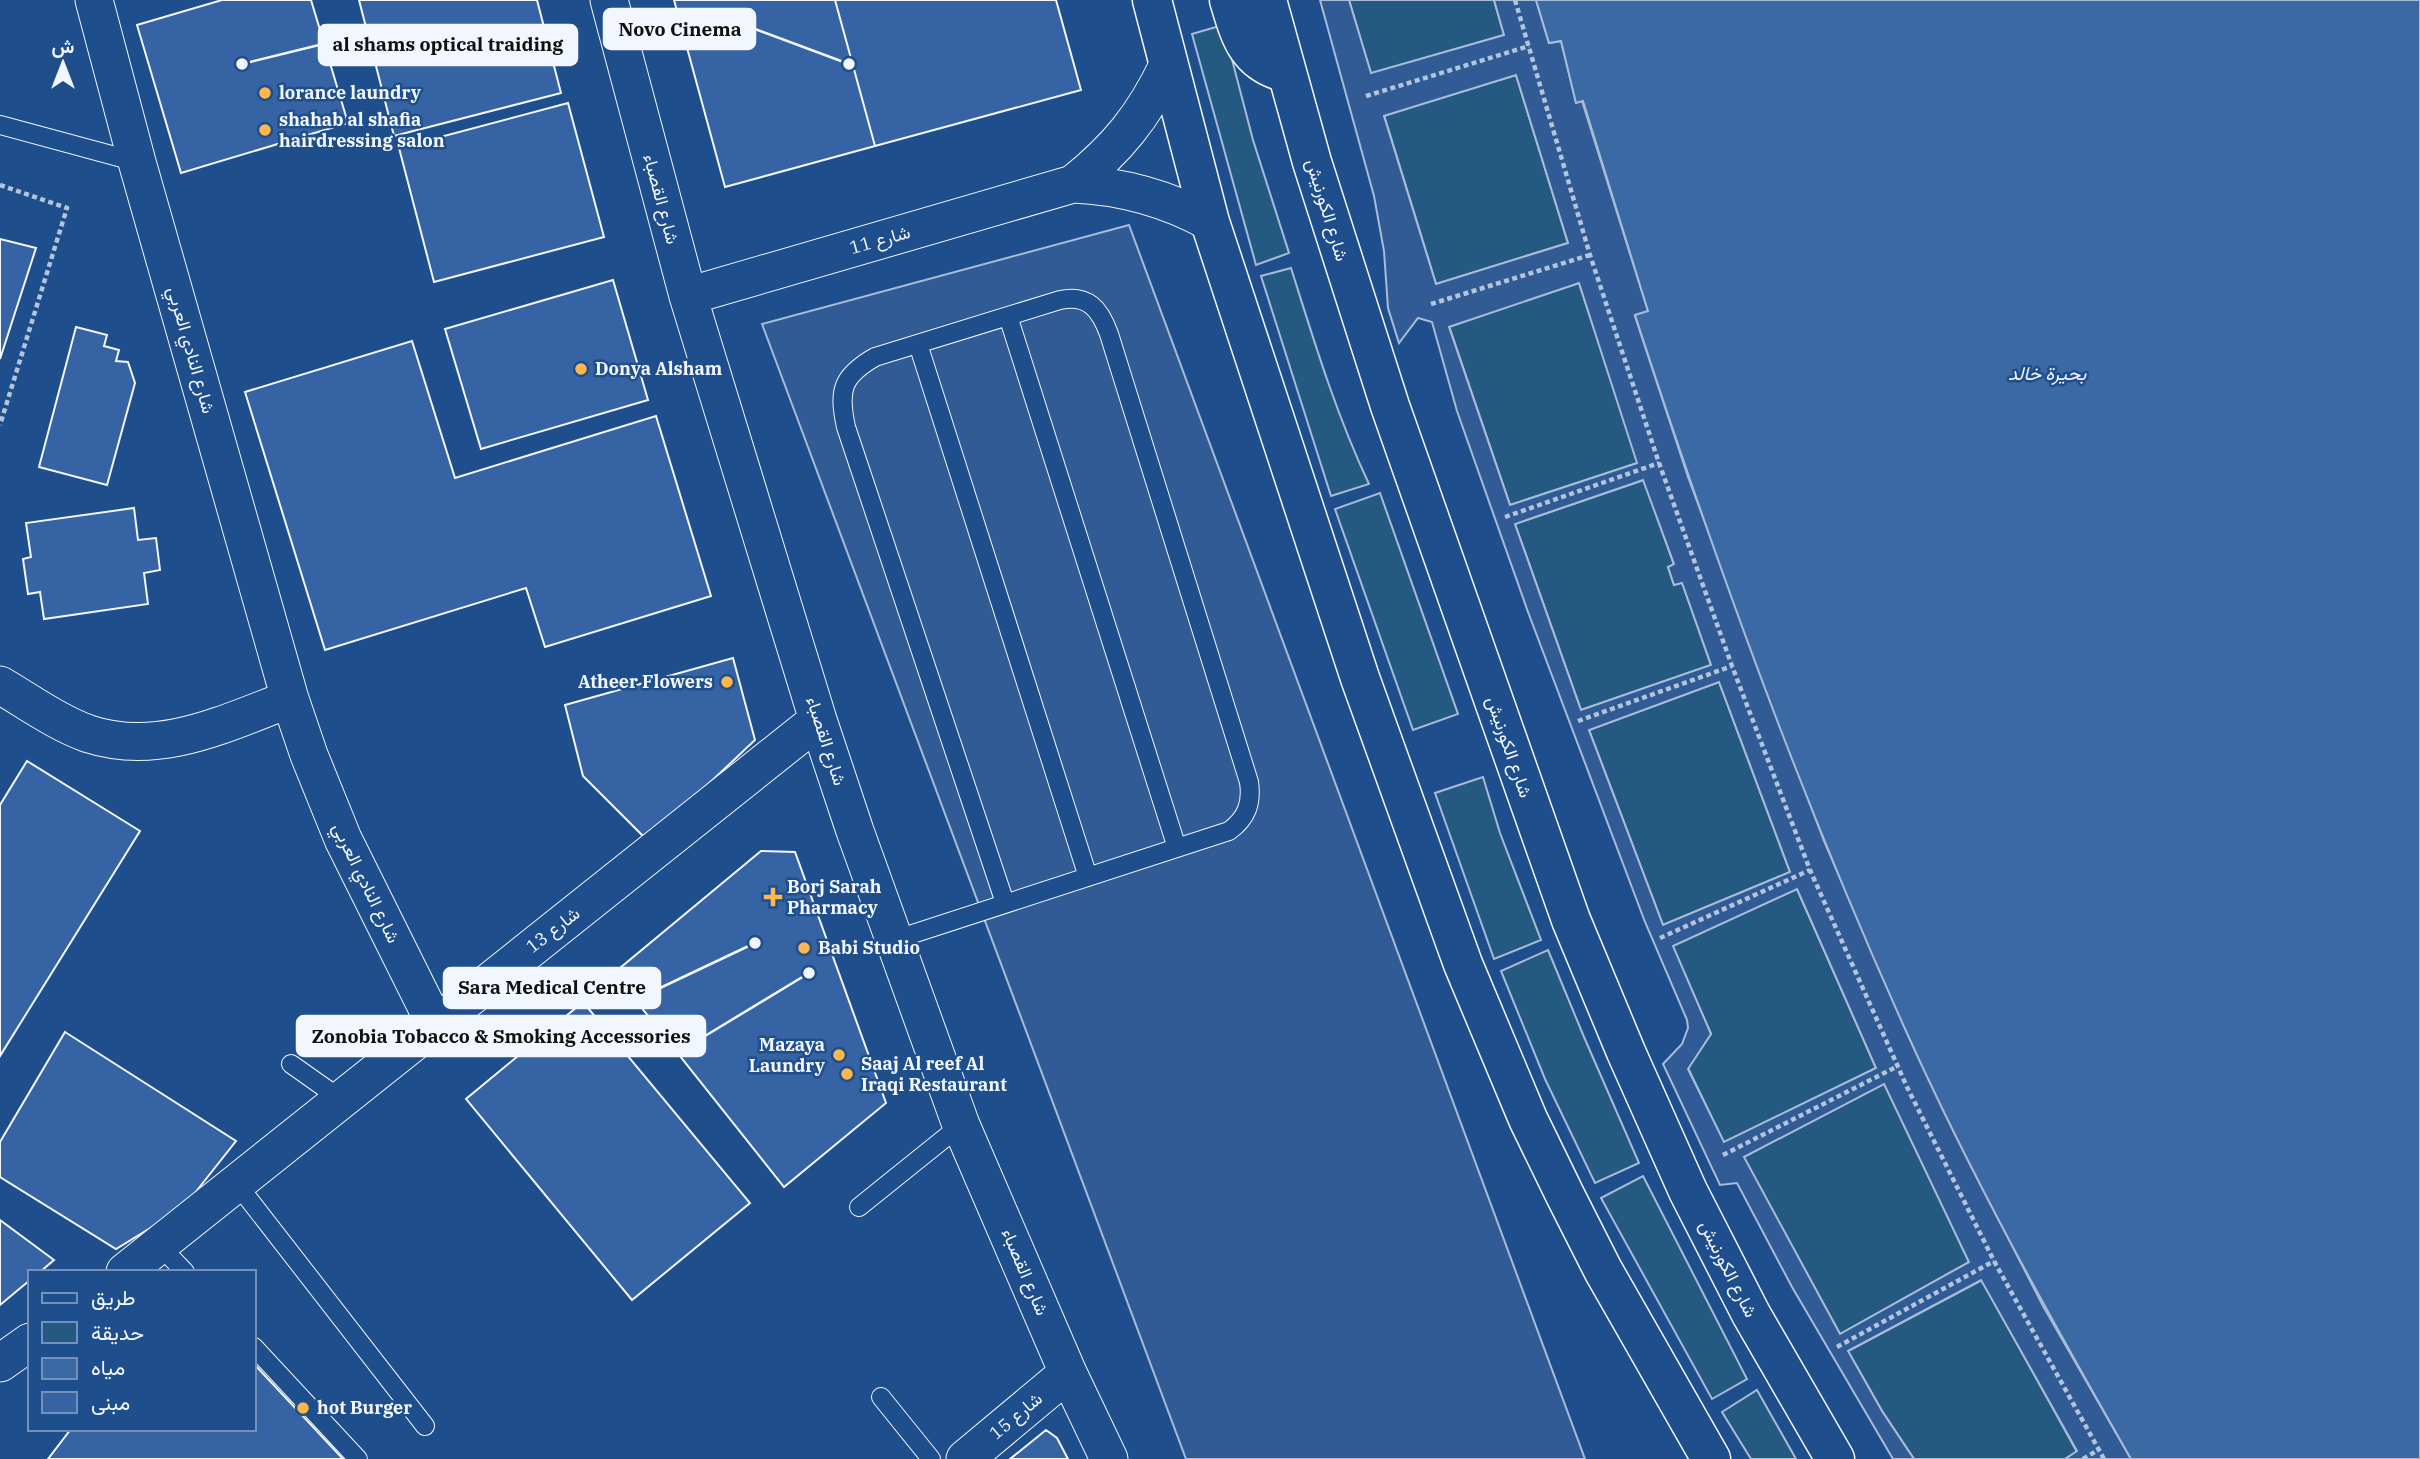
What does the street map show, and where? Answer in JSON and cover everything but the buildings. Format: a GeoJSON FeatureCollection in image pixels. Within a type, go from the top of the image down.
{"type":"FeatureCollection","features":[{"type":"Feature","properties":{"kind":"main road"},"geometry":{"type":"LineString","coordinates":[[1152,0],[1210,222],[1360,678],[1433,885],[1528,1119],[1603,1270],[1711,1459]]}},
{"type":"Feature","properties":{"kind":"main road"},"geometry":{"type":"LineString","coordinates":[[1229,0],[1247,49],[1265,65],[1287,73]]}},
{"type":"Feature","properties":{"kind":"main road","name":"شارع الكورنيش"},"geometry":{"type":"LineString","coordinates":[[1267,0],[1312,162],[1390,406],[1571,920],[1688,1191],[1758,1326],[1835,1459]]}},
{"type":"Feature","properties":{"kind":"street","name":"شارع النادي العربي"},"geometry":{"type":"LineString","coordinates":[[94,0],[136,162],[290,699],[309,755],[344,839],[435,1024]]}},
{"type":"Feature","properties":{"kind":"street","name":"شارع القصباء"},"geometry":{"type":"LineString","coordinates":[[609,0],[688,296],[818,720],[961,1125],[1068,1373],[1109,1459]]}},
{"type":"Feature","properties":{"kind":"street","name":"شارع 11"},"geometry":{"type":"LineString","coordinates":[[1073,184],[1120,143],[1150,101],[1168,65]]}},
{"type":"Feature","properties":{"kind":"street","name":"شارع 11"},"geometry":{"type":"LineString","coordinates":[[688,296],[1073,184],[1102,186],[1158,198],[1210,222]]}},
{"type":"Feature","properties":{"kind":"street"},"geometry":{"type":"LineString","coordinates":[[0,685],[66,724],[110,740],[134,743],[180,738],[290,699]]}},
{"type":"Feature","properties":{"kind":"street","name":"شارع 13"},"geometry":{"type":"LineString","coordinates":[[132,1270],[173,1259],[237,1184],[818,720]]}},
{"type":"Feature","properties":{"kind":"street","name":"شارع 15"},"geometry":{"type":"LineString","coordinates":[[965,1459],[1068,1373]]}},
{"type":"Feature","properties":{"kind":"lane"},"geometry":{"type":"LineString","coordinates":[[0,125],[136,162]]}},
{"type":"Feature","properties":{"kind":"lane"},"geometry":{"type":"LineString","coordinates":[[894,940],[1229,831],[1248,810],[1251,791],[1117,360],[1099,311],[1080,299],[1060,300],[875,357],[852,373],[844,383],[842,398],[843,412],[1005,903]]}},
{"type":"Feature","properties":{"kind":"lane"},"geometry":{"type":"LineString","coordinates":[[1008,316],[1177,848]]}},
{"type":"Feature","properties":{"kind":"lane"},"geometry":{"type":"LineString","coordinates":[[918,344],[1088,877]]}},
{"type":"Feature","properties":{"kind":"lane"},"geometry":{"type":"LineString","coordinates":[[291,1064],[342,1100]]}},
{"type":"Feature","properties":{"kind":"lane"},"geometry":{"type":"LineString","coordinates":[[859,1207],[961,1125]]}},
{"type":"Feature","properties":{"kind":"lane"},"geometry":{"type":"LineString","coordinates":[[237,1184],[425,1426]]}},
{"type":"Feature","properties":{"kind":"lane"},"geometry":{"type":"LineString","coordinates":[[256,1348],[358,1459]]}},
{"type":"Feature","properties":{"kind":"lane"},"geometry":{"type":"LineString","coordinates":[[881,1397],[931,1459]]}},
{"type":"Feature","properties":{"kind":"path"},"geometry":{"type":"LineString","coordinates":[[1515,0],[1590,255],[1659,463],[1732,666],[1810,870],[1898,1066],[1994,1261],[2104,1459]]}},
{"type":"Feature","properties":{"kind":"path"},"geometry":{"type":"LineString","coordinates":[[1366,96],[1529,46]]}},
{"type":"Feature","properties":{"kind":"path"},"geometry":{"type":"LineString","coordinates":[[0,186],[67,208],[0,425]]}},
{"type":"Feature","properties":{"kind":"path"},"geometry":{"type":"LineString","coordinates":[[1431,304],[1590,255]]}},
{"type":"Feature","properties":{"kind":"path"},"geometry":{"type":"LineString","coordinates":[[1505,517],[1659,463]]}},
{"type":"Feature","properties":{"kind":"path"},"geometry":{"type":"LineString","coordinates":[[1578,721],[1732,666]]}},
{"type":"Feature","properties":{"kind":"path"},"geometry":{"type":"LineString","coordinates":[[1660,939],[1810,870]]}},
{"type":"Feature","properties":{"kind":"path"},"geometry":{"type":"LineString","coordinates":[[1723,1155],[1898,1066]]}},
{"type":"Feature","properties":{"kind":"path"},"geometry":{"type":"LineString","coordinates":[[1837,1347],[1994,1261]]}},
{"type":"Feature","properties":{"kind":"path"},"geometry":{"type":"LineString","coordinates":[[2083,1459],[2098,1450]]}},
{"type":"Feature","properties":{"kind":"green space"},"geometry":{"type":"Polygon","coordinates":[[[1349,0],[1494,0],[1504,35],[1371,74],[1349,0]]]}},
{"type":"Feature","properties":{"kind":"green space"},"geometry":{"type":"Polygon","coordinates":[[[1223,25],[1253,140],[1289,253],[1256,265],[1192,34],[1223,25]]]}},
{"type":"Feature","properties":{"kind":"green space"},"geometry":{"type":"Polygon","coordinates":[[[1516,75],[1568,243],[1436,284],[1384,115],[1516,75]]]}},
{"type":"Feature","properties":{"kind":"green space"},"geometry":{"type":"Polygon","coordinates":[[[1291,268],[1336,404],[1369,484],[1331,496],[1261,276],[1291,268]]]}},
{"type":"Feature","properties":{"kind":"green space"},"geometry":{"type":"Polygon","coordinates":[[[1579,283],[1638,463],[1510,505],[1449,326],[1579,283]]]}},
{"type":"Feature","properties":{"kind":"green space"},"geometry":{"type":"Polygon","coordinates":[[[1644,480],[1674,565],[1668,567],[1674,585],[1682,582],[1711,665],[1581,710],[1515,524],[1644,480]]]}},
{"type":"Feature","properties":{"kind":"green space"},"geometry":{"type":"Polygon","coordinates":[[[1380,493],[1458,714],[1413,730],[1335,509],[1380,493]]]}},
{"type":"Feature","properties":{"kind":"green space"},"geometry":{"type":"Polygon","coordinates":[[[1719,682],[1790,872],[1663,925],[1589,730],[1719,682]]]}},
{"type":"Feature","properties":{"kind":"green space"},"geometry":{"type":"Polygon","coordinates":[[[1483,777],[1500,833],[1541,940],[1494,959],[1435,793],[1483,777]]]}},
{"type":"Feature","properties":{"kind":"green space"},"geometry":{"type":"Polygon","coordinates":[[[1797,889],[1876,1068],[1724,1143],[1688,1068],[1711,1034],[1672,946],[1797,889]]]}},
{"type":"Feature","properties":{"kind":"green space"},"geometry":{"type":"Polygon","coordinates":[[[1548,950],[1639,1163],[1595,1183],[1545,1079],[1501,971],[1548,950]]]}},
{"type":"Feature","properties":{"kind":"green space"},"geometry":{"type":"Polygon","coordinates":[[[1885,1083],[1969,1262],[1840,1334],[1743,1157],[1885,1083]]]}},
{"type":"Feature","properties":{"kind":"green space"},"geometry":{"type":"Polygon","coordinates":[[[1643,1176],[1747,1379],[1712,1399],[1601,1198],[1643,1176]]]}},
{"type":"Feature","properties":{"kind":"green space"},"geometry":{"type":"Polygon","coordinates":[[[1982,1280],[2077,1452],[2065,1459],[1914,1459],[1882,1411],[1848,1351],[1982,1280]]]}},
{"type":"Feature","properties":{"kind":"green space"},"geometry":{"type":"Polygon","coordinates":[[[1757,1390],[1796,1459],[1751,1459],[1722,1412],[1757,1390]]]}},
{"type":"Feature","properties":{"kind":"shaded area"},"geometry":{"type":"Polygon","coordinates":[[[1320,0],[1349,0],[1371,73],[1504,35],[1494,0],[1536,0],[1549,43],[1561,41],[1576,102],[1582,101],[1648,311],[1635,316],[1688,477],[1824,841],[1908,1035],[1983,1189],[2043,1306],[2131,1459],[2065,1459],[2077,1451],[1981,1280],[1848,1351],[1882,1411],[1914,1459],[1893,1459],[1792,1287],[1737,1183],[1720,1185],[1663,1064],[1682,1044],[1688,1028],[1687,1020],[1645,922],[1528,612],[1457,411],[1432,322],[1418,318],[1399,343],[1388,308],[1384,251],[1374,196],[1320,0]],[[1516,75],[1384,116],[1436,284],[1568,243],[1516,75]],[[1579,283],[1449,327],[1510,505],[1637,463],[1579,283]],[[1643,480],[1515,524],[1581,710],[1711,665],[1682,583],[1674,585],[1668,567],[1674,564],[1643,480]],[[1719,682],[1589,730],[1663,925],[1790,872],[1719,682]],[[1797,889],[1673,946],[1711,1034],[1688,1069],[1724,1142],[1876,1068],[1797,889]],[[1884,1084],[1744,1157],[1840,1334],[1969,1262],[1884,1084]]]}},
{"type":"Feature","properties":{"kind":"shaded area"},"geometry":{"type":"Polygon","coordinates":[[[1129,225],[1585,1459],[1186,1459],[762,324],[1129,225]]]}},
{"type":"Feature","properties":{"kind":"water","name":"بحيرة خالد"},"geometry":{"type":"Polygon","coordinates":[[[1536,0],[2420,0],[2420,1459],[2131,1459],[2042,1301],[1931,1086],[1830,855],[1728,587],[1635,315],[1648,311],[1583,101],[1576,103],[1561,41],[1549,43],[1536,0]]]}},
{"type":"Feature","properties":{"kind":"place","name":"al shams optical traiding"},"geometry":{"type":"Point","coordinates":[242,64]}},
{"type":"Feature","properties":{"kind":"place","name":"Novo Cinema"},"geometry":{"type":"Point","coordinates":[849,64]}},
{"type":"Feature","properties":{"kind":"place","name":"lorance laundry"},"geometry":{"type":"Point","coordinates":[265,93]}},
{"type":"Feature","properties":{"kind":"place","name":"shahab al shafia hairdressing salon"},"geometry":{"type":"Point","coordinates":[265,130]}},
{"type":"Feature","properties":{"kind":"place","name":"Donya Alsham"},"geometry":{"type":"Point","coordinates":[581,369]}},
{"type":"Feature","properties":{"kind":"place","name":"Atheer Flowers"},"geometry":{"type":"Point","coordinates":[727,682]}},
{"type":"Feature","properties":{"kind":"place","name":"Borj Sarah Pharmacy"},"geometry":{"type":"Point","coordinates":[773,897]}},
{"type":"Feature","properties":{"kind":"place","name":"Sara Medical Centre"},"geometry":{"type":"Point","coordinates":[755,943]}},
{"type":"Feature","properties":{"kind":"place","name":"Babi Studio"},"geometry":{"type":"Point","coordinates":[804,948]}},
{"type":"Feature","properties":{"kind":"place","name":"Zonobia Tobacco & Smoking Accessories"},"geometry":{"type":"Point","coordinates":[809,973]}},
{"type":"Feature","properties":{"kind":"place","name":"Mazaya Laundry"},"geometry":{"type":"Point","coordinates":[839,1055]}},
{"type":"Feature","properties":{"kind":"place","name":"Saaj Al reef Al Iraqi Restaurant"},"geometry":{"type":"Point","coordinates":[847,1074]}},
{"type":"Feature","properties":{"kind":"place","name":"hot Burger"},"geometry":{"type":"Point","coordinates":[303,1408]}}]}
